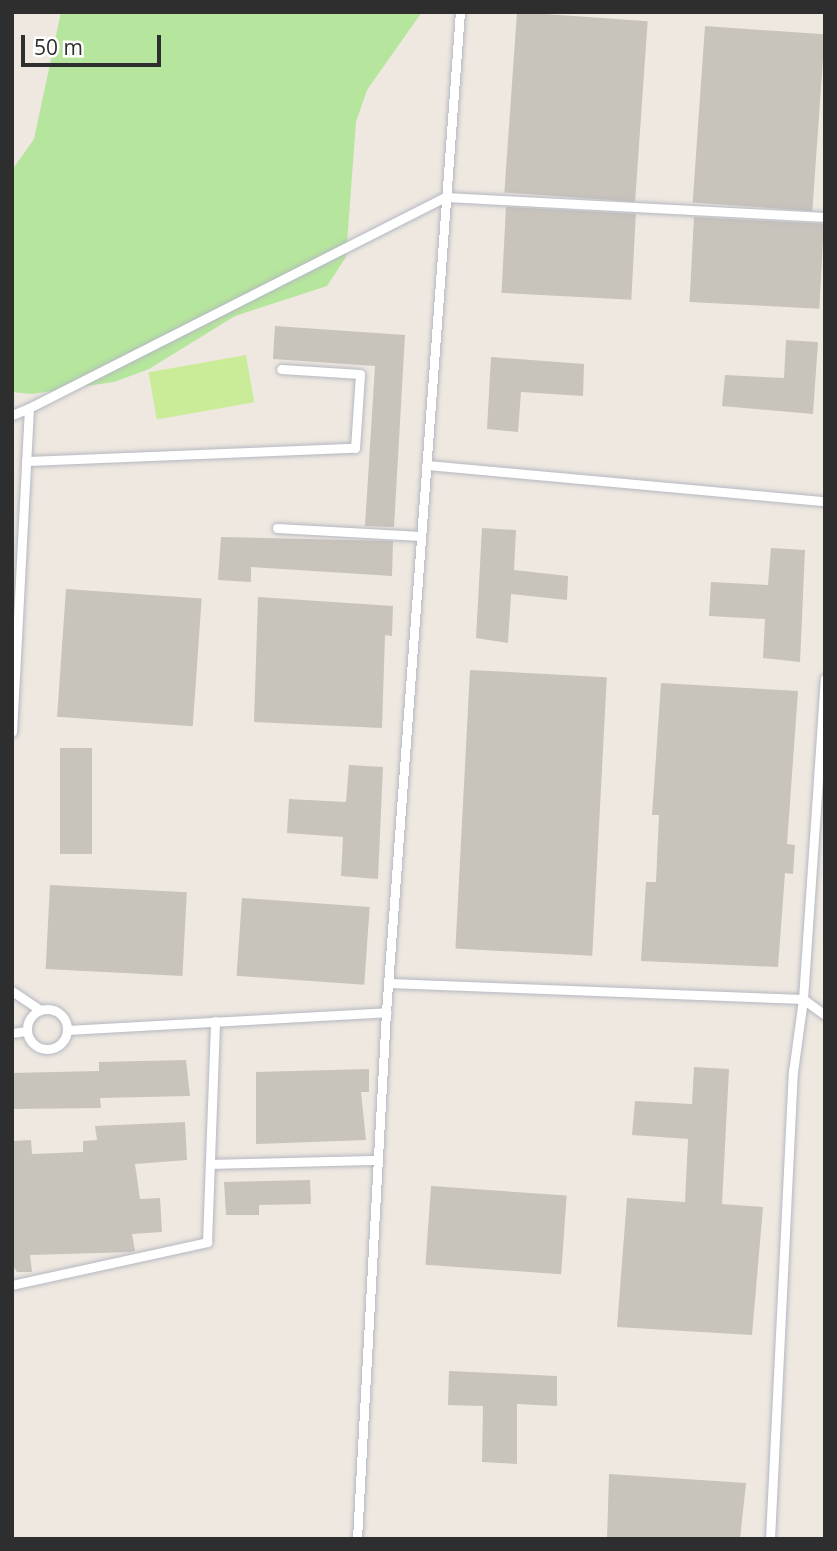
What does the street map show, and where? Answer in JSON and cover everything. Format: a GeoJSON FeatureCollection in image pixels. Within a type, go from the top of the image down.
{"type":"FeatureCollection","features":[{"type":"Feature","properties":{"kind":"lane"},"geometry":{"type":"LineString","coordinates":[[357,1539],[386,1012],[460,12]]}},
{"type":"Feature","properties":{"kind":"lane"},"geometry":{"type":"LineString","coordinates":[[12,415],[445,197],[825,217]]}},
{"type":"Feature","properties":{"kind":"lane"},"geometry":{"type":"LineString","coordinates":[[26,461],[355,448],[360,374],[281,369]]}},
{"type":"Feature","properties":{"kind":"lane"},"geometry":{"type":"LineString","coordinates":[[12,732],[29,408]]}},
{"type":"Feature","properties":{"kind":"lane"},"geometry":{"type":"LineString","coordinates":[[426,465],[825,501]]}},
{"type":"Feature","properties":{"kind":"lane"},"geometry":{"type":"LineString","coordinates":[[277,528],[421,536]]}},
{"type":"Feature","properties":{"kind":"lane"},"geometry":{"type":"LineString","coordinates":[[770,1539],[793,1072],[803,999],[825,679]]}},
{"type":"Feature","properties":{"kind":"lane"},"geometry":{"type":"LineString","coordinates":[[389,983],[803,999],[825,1015]]}},
{"type":"Feature","properties":{"kind":"lane"},"geometry":{"type":"LineString","coordinates":[[12,991],[40,1010],[59,1013],[67,1030],[62,1042],[45,1048],[33,1042],[27,1031],[30,1018],[40,1010]]}},
{"type":"Feature","properties":{"kind":"lane"},"geometry":{"type":"LineString","coordinates":[[67,1030],[386,1012]]}},
{"type":"Feature","properties":{"kind":"lane"},"geometry":{"type":"LineString","coordinates":[[12,1285],[207,1242],[212,1164],[215,1021]]}},
{"type":"Feature","properties":{"kind":"lane"},"geometry":{"type":"LineString","coordinates":[[12,1033],[27,1031]]}},
{"type":"Feature","properties":{"kind":"lane"},"geometry":{"type":"LineString","coordinates":[[212,1164],[378,1160]]}},
{"type":"Feature","properties":{"kind":"green space"},"geometry":{"type":"Polygon","coordinates":[[[61,12],[422,12],[367,90],[356,122],[346,257],[327,286],[235,316],[149,369],[114,382],[32,394],[12,392],[12,170],[34,139],[61,12]]]}},
{"type":"Feature","properties":{"kind":"green space"},"geometry":{"type":"Polygon","coordinates":[[[246,355],[254,402],[157,419],[149,372],[246,355]]]}},
{"type":"Feature","properties":{"kind":"building"},"geometry":{"type":"Polygon","coordinates":[[[517,12],[648,21],[635,202],[504,193],[517,12]]]}},
{"type":"Feature","properties":{"kind":"building"},"geometry":{"type":"Polygon","coordinates":[[[705,26],[825,34],[812,211],[693,203],[705,26]]]}},
{"type":"Feature","properties":{"kind":"building"},"geometry":{"type":"Polygon","coordinates":[[[506,207],[636,214],[631,300],[501,293],[506,207]]]}},
{"type":"Feature","properties":{"kind":"building"},"geometry":{"type":"Polygon","coordinates":[[[694,217],[824,224],[819,309],[690,302],[694,217]]]}},
{"type":"Feature","properties":{"kind":"building"},"geometry":{"type":"Polygon","coordinates":[[[275,326],[405,335],[394,527],[365,526],[375,366],[273,359],[275,326]]]}},
{"type":"Feature","properties":{"kind":"building"},"geometry":{"type":"Polygon","coordinates":[[[786,340],[818,342],[813,414],[722,406],[725,375],[784,378],[786,340]]]}},
{"type":"Feature","properties":{"kind":"building"},"geometry":{"type":"Polygon","coordinates":[[[491,357],[584,364],[583,396],[521,392],[518,432],[487,429],[491,357]]]}},
{"type":"Feature","properties":{"kind":"building"},"geometry":{"type":"Polygon","coordinates":[[[482,528],[516,530],[514,570],[568,576],[567,600],[511,594],[508,643],[476,638],[482,528]]]}},
{"type":"Feature","properties":{"kind":"building"},"geometry":{"type":"Polygon","coordinates":[[[221,537],[393,541],[392,576],[251,567],[251,582],[218,580],[221,537]]]}},
{"type":"Feature","properties":{"kind":"building"},"geometry":{"type":"Polygon","coordinates":[[[771,548],[805,550],[800,662],[763,658],[765,619],[709,616],[711,582],[768,585],[771,548]]]}},
{"type":"Feature","properties":{"kind":"building"},"geometry":{"type":"Polygon","coordinates":[[[66,589],[202,598],[193,726],[57,717],[66,589]]]}},
{"type":"Feature","properties":{"kind":"building"},"geometry":{"type":"Polygon","coordinates":[[[258,597],[393,606],[392,636],[385,635],[382,728],[254,722],[258,597]]]}},
{"type":"Feature","properties":{"kind":"building"},"geometry":{"type":"Polygon","coordinates":[[[470,670],[607,677],[592,956],[455,949],[470,670]]]}},
{"type":"Feature","properties":{"kind":"building"},"geometry":{"type":"Polygon","coordinates":[[[661,683],[798,691],[787,844],[795,845],[793,874],[785,873],[778,967],[641,961],[646,882],[656,882],[659,815],[652,815],[661,683]]]}},
{"type":"Feature","properties":{"kind":"building"},"geometry":{"type":"Polygon","coordinates":[[[60,748],[92,748],[92,854],[60,854],[60,748]]]}},
{"type":"Feature","properties":{"kind":"building"},"geometry":{"type":"Polygon","coordinates":[[[349,765],[383,767],[378,879],[341,876],[343,837],[287,833],[289,799],[346,802],[349,765]]]}},
{"type":"Feature","properties":{"kind":"building"},"geometry":{"type":"Polygon","coordinates":[[[50,885],[187,892],[182,976],[46,969],[50,885]]]}},
{"type":"Feature","properties":{"kind":"building"},"geometry":{"type":"Polygon","coordinates":[[[242,898],[370,907],[364,985],[237,976],[242,898]]]}},
{"type":"Feature","properties":{"kind":"building"},"geometry":{"type":"Polygon","coordinates":[[[186,1060],[190,1096],[100,1098],[101,1108],[12,1109],[12,1073],[99,1071],[99,1062],[186,1060]]]}},
{"type":"Feature","properties":{"kind":"building"},"geometry":{"type":"Polygon","coordinates":[[[694,1067],[729,1069],[722,1204],[763,1207],[752,1335],[617,1327],[627,1198],[685,1202],[688,1139],[632,1135],[635,1101],[692,1104],[694,1067]]]}},
{"type":"Feature","properties":{"kind":"building"},"geometry":{"type":"Polygon","coordinates":[[[369,1069],[369,1092],[361,1092],[366,1140],[256,1144],[256,1072],[369,1069]]]}},
{"type":"Feature","properties":{"kind":"building"},"geometry":{"type":"Polygon","coordinates":[[[185,1122],[187,1160],[135,1164],[140,1199],[160,1198],[162,1232],[132,1234],[135,1251],[131,1252],[30,1255],[32,1272],[17,1272],[12,1264],[12,1141],[31,1140],[32,1154],[83,1152],[83,1141],[97,1140],[95,1126],[185,1122]]]}},
{"type":"Feature","properties":{"kind":"building"},"geometry":{"type":"Polygon","coordinates":[[[310,1180],[311,1204],[259,1205],[259,1215],[226,1215],[224,1182],[310,1180]]]}},
{"type":"Feature","properties":{"kind":"building"},"geometry":{"type":"Polygon","coordinates":[[[431,1186],[567,1195],[561,1274],[425,1265],[431,1186]]]}},
{"type":"Feature","properties":{"kind":"building"},"geometry":{"type":"Polygon","coordinates":[[[449,1371],[557,1376],[557,1406],[517,1404],[517,1464],[482,1462],[483,1406],[448,1405],[449,1371]]]}},
{"type":"Feature","properties":{"kind":"building"},"geometry":{"type":"Polygon","coordinates":[[[609,1474],[746,1483],[740,1539],[607,1539],[609,1474]]]}}]}
